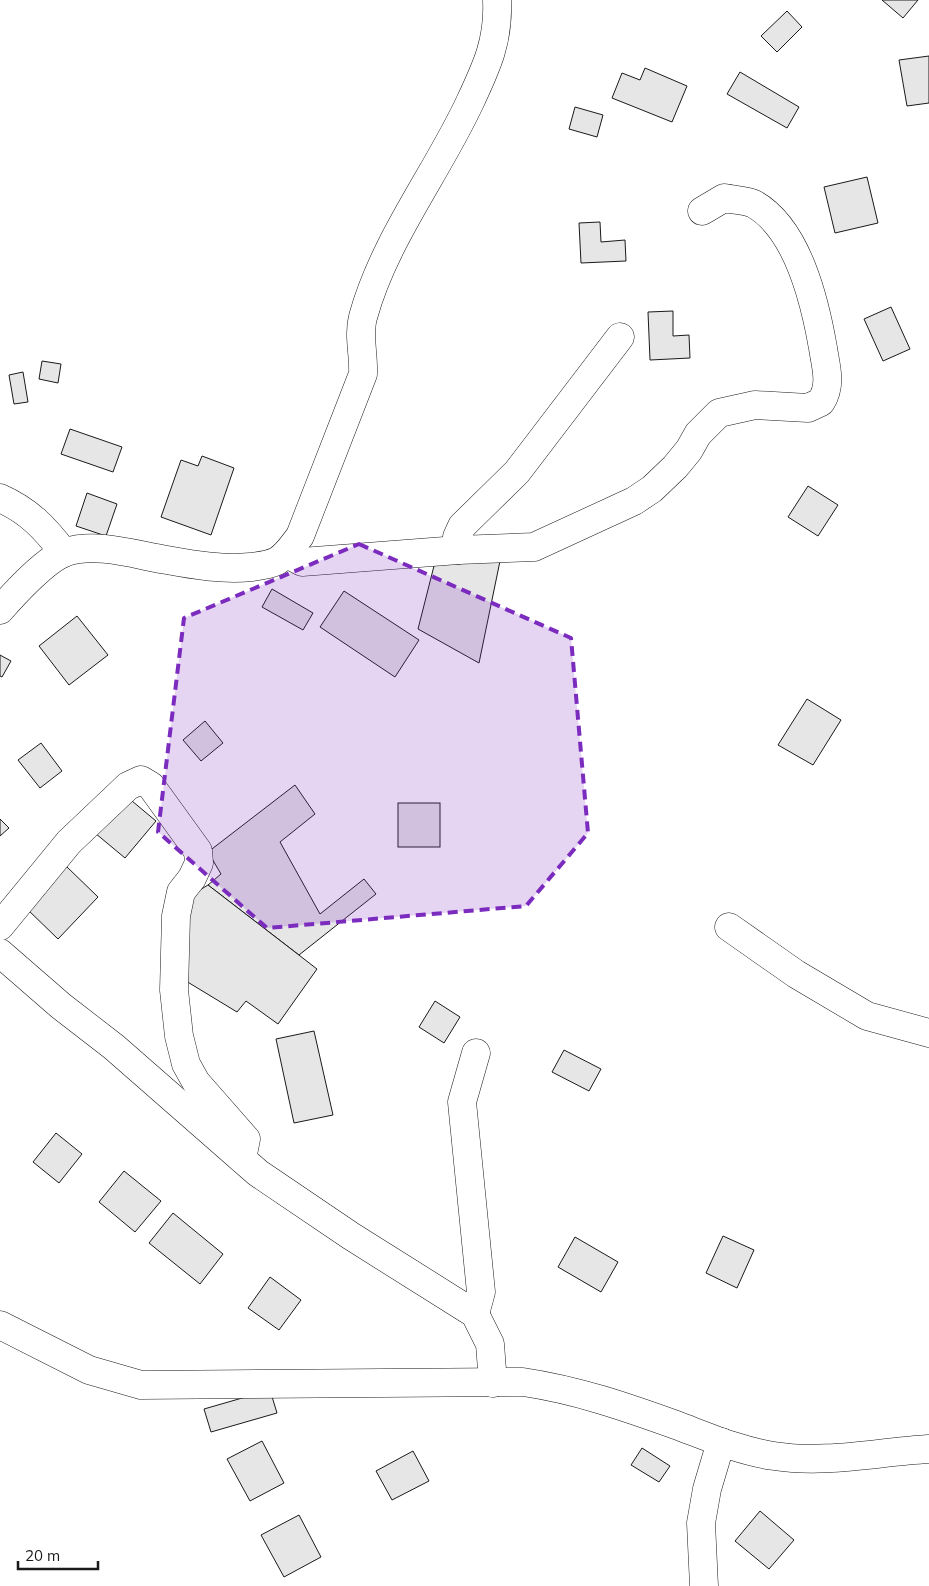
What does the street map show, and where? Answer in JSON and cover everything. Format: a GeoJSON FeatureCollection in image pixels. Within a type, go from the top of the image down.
{"type":"FeatureCollection","features":[{"type":"Feature","properties":{"kind":"street"},"geometry":{"type":"LineString","coordinates":[[0,610],[17,591],[64,553],[83,548],[168,561],[236,568],[275,562],[287,554],[300,536],[362,374],[364,352],[361,334],[363,318],[380,270],[457,130],[490,60],[498,25],[497,0]]}},
{"type":"Feature","properties":{"kind":"street"},"geometry":{"type":"LineString","coordinates":[[287,554],[302,562],[458,550],[534,547],[634,502],[652,490],[675,467],[689,450],[698,434],[718,413],[755,405],[808,408],[821,402],[829,385],[818,321],[807,280],[793,249],[778,225],[753,204],[724,198],[702,211]]}},
{"type":"Feature","properties":{"kind":"street"},"geometry":{"type":"LineString","coordinates":[[458,550],[457,537],[462,526],[518,472],[620,337]]}},
{"type":"Feature","properties":{"kind":"street"},"geometry":{"type":"LineString","coordinates":[[0,498],[45,527],[64,553]]}},
{"type":"Feature","properties":{"kind":"street"},"geometry":{"type":"LineString","coordinates":[[0,926],[69,842],[128,786],[141,780],[151,786],[198,851],[199,863],[192,878],[181,892],[176,916],[174,990],[179,1036],[186,1064],[196,1082],[246,1139],[242,1159]]}},
{"type":"Feature","properties":{"kind":"street"},"geometry":{"type":"LineString","coordinates":[[729,927],[796,974],[867,1016],[929,1033]]}},
{"type":"Feature","properties":{"kind":"street"},"geometry":{"type":"LineString","coordinates":[[0,953],[60,1006],[114,1047],[258,1173],[351,1236],[475,1314],[490,1344],[493,1383]]}},
{"type":"Feature","properties":{"kind":"street"},"geometry":{"type":"LineString","coordinates":[[475,1314],[481,1292],[462,1102],[476,1053]]}},
{"type":"Feature","properties":{"kind":"street"},"geometry":{"type":"LineString","coordinates":[[0,1325],[88,1370],[141,1385],[523,1382],[554,1386],[617,1403],[721,1442],[773,1456],[808,1460],[929,1449]]}},
{"type":"Feature","properties":{"kind":"street"},"geometry":{"type":"LineString","coordinates":[[704,1586],[701,1523],[707,1489],[721,1442]]}},
{"type":"Feature","properties":{"kind":"highlighted area"},"geometry":{"type":"Polygon","coordinates":[[[359,544],[571,638],[588,833],[526,906],[267,928],[158,832],[184,618],[359,544]]]}},
{"type":"Feature","properties":{"kind":"building"},"geometry":{"type":"Polygon","coordinates":[[[882,0],[918,0],[903,18],[882,0]]]}},
{"type":"Feature","properties":{"kind":"building"},"geometry":{"type":"Polygon","coordinates":[[[787,11],[802,27],[777,52],[761,36],[787,11]]]}},
{"type":"Feature","properties":{"kind":"building"},"geometry":{"type":"Polygon","coordinates":[[[929,56],[929,103],[907,106],[899,60],[929,56]]]}},
{"type":"Feature","properties":{"kind":"building"},"geometry":{"type":"Polygon","coordinates":[[[645,68],[687,86],[672,122],[612,98],[622,73],[640,80],[645,68]]]}},
{"type":"Feature","properties":{"kind":"building"},"geometry":{"type":"Polygon","coordinates":[[[740,72],[799,107],[787,128],[727,94],[740,72]]]}},
{"type":"Feature","properties":{"kind":"building"},"geometry":{"type":"Polygon","coordinates":[[[575,107],[603,115],[597,137],[569,129],[575,107]]]}},
{"type":"Feature","properties":{"kind":"building"},"geometry":{"type":"Polygon","coordinates":[[[867,177],[878,223],[835,233],[824,187],[867,177]]]}},
{"type":"Feature","properties":{"kind":"building"},"geometry":{"type":"Polygon","coordinates":[[[600,222],[601,242],[625,240],[626,261],[581,263],[579,223],[600,222]]]}},
{"type":"Feature","properties":{"kind":"building"},"geometry":{"type":"Polygon","coordinates":[[[891,307],[910,349],[883,361],[864,319],[891,307]]]}},
{"type":"Feature","properties":{"kind":"building"},"geometry":{"type":"Polygon","coordinates":[[[673,311],[673,336],[689,335],[690,358],[650,360],[648,312],[673,311]]]}},
{"type":"Feature","properties":{"kind":"building"},"geometry":{"type":"Polygon","coordinates":[[[42,361],[61,364],[58,383],[39,379],[42,361]]]}},
{"type":"Feature","properties":{"kind":"building"},"geometry":{"type":"Polygon","coordinates":[[[23,372],[28,402],[14,404],[9,375],[23,372]]]}},
{"type":"Feature","properties":{"kind":"building"},"geometry":{"type":"Polygon","coordinates":[[[70,429],[122,447],[113,472],[61,454],[70,429]]]}},
{"type":"Feature","properties":{"kind":"building"},"geometry":{"type":"Polygon","coordinates":[[[202,456],[234,468],[211,535],[161,517],[181,460],[198,466],[202,456]]]}},
{"type":"Feature","properties":{"kind":"building"},"geometry":{"type":"Polygon","coordinates":[[[808,486],[838,505],[818,536],[788,517],[808,486]]]}},
{"type":"Feature","properties":{"kind":"building"},"geometry":{"type":"Polygon","coordinates":[[[87,493],[117,504],[106,536],[76,526],[87,493]]]}},
{"type":"Feature","properties":{"kind":"building"},"geometry":{"type":"Polygon","coordinates":[[[436,558],[500,561],[479,663],[418,629],[436,558]]]}},
{"type":"Feature","properties":{"kind":"building"},"geometry":{"type":"Polygon","coordinates":[[[272,589],[313,613],[303,630],[262,607],[272,589]]]}},
{"type":"Feature","properties":{"kind":"building"},"geometry":{"type":"Polygon","coordinates":[[[344,591],[419,640],[395,677],[320,627],[344,591]]]}},
{"type":"Feature","properties":{"kind":"building"},"geometry":{"type":"Polygon","coordinates":[[[77,616],[108,655],[69,685],[39,646],[77,616]]]}},
{"type":"Feature","properties":{"kind":"building"},"geometry":{"type":"Polygon","coordinates":[[[0,655],[11,661],[2,677],[0,676],[0,655]]]}},
{"type":"Feature","properties":{"kind":"building"},"geometry":{"type":"Polygon","coordinates":[[[807,699],[841,720],[813,765],[778,745],[807,699]]]}},
{"type":"Feature","properties":{"kind":"building"},"geometry":{"type":"Polygon","coordinates":[[[205,721],[223,743],[201,761],[183,740],[205,721]]]}},
{"type":"Feature","properties":{"kind":"building"},"geometry":{"type":"Polygon","coordinates":[[[41,743],[62,771],[40,788],[18,760],[41,743]]]}},
{"type":"Feature","properties":{"kind":"building"},"geometry":{"type":"Polygon","coordinates":[[[295,785],[315,814],[280,842],[320,914],[364,879],[376,894],[299,955],[208,885],[221,874],[208,852],[295,785]]]}},
{"type":"Feature","properties":{"kind":"building"},"geometry":{"type":"Polygon","coordinates":[[[126,796],[156,821],[125,858],[95,833],[126,796]]]}},
{"type":"Feature","properties":{"kind":"building"},"geometry":{"type":"Polygon","coordinates":[[[398,803],[440,803],[440,847],[398,847],[398,803]]]}},
{"type":"Feature","properties":{"kind":"building"},"geometry":{"type":"Polygon","coordinates":[[[0,819],[9,828],[0,836],[0,819]]]}},
{"type":"Feature","properties":{"kind":"building"},"geometry":{"type":"Polygon","coordinates":[[[66,866],[98,897],[58,939],[26,908],[66,866]]]}},
{"type":"Feature","properties":{"kind":"building"},"geometry":{"type":"Polygon","coordinates":[[[208,885],[317,969],[278,1024],[246,1001],[237,1012],[181,978],[185,899],[208,885]]]}},
{"type":"Feature","properties":{"kind":"building"},"geometry":{"type":"Polygon","coordinates":[[[435,1001],[460,1017],[444,1043],[419,1027],[435,1001]]]}},
{"type":"Feature","properties":{"kind":"building"},"geometry":{"type":"Polygon","coordinates":[[[314,1031],[333,1115],[294,1123],[276,1039],[314,1031]]]}},
{"type":"Feature","properties":{"kind":"building"},"geometry":{"type":"Polygon","coordinates":[[[564,1050],[601,1069],[589,1091],[552,1072],[564,1050]]]}},
{"type":"Feature","properties":{"kind":"building"},"geometry":{"type":"Polygon","coordinates":[[[56,1133],[82,1154],[59,1183],[33,1162],[56,1133]]]}},
{"type":"Feature","properties":{"kind":"building"},"geometry":{"type":"Polygon","coordinates":[[[124,1171],[161,1201],[135,1232],[99,1202],[124,1171]]]}},
{"type":"Feature","properties":{"kind":"building"},"geometry":{"type":"Polygon","coordinates":[[[173,1213],[223,1254],[200,1284],[149,1243],[173,1213]]]}},
{"type":"Feature","properties":{"kind":"building"},"geometry":{"type":"Polygon","coordinates":[[[723,1236],[754,1250],[737,1288],[706,1273],[723,1236]]]}},
{"type":"Feature","properties":{"kind":"building"},"geometry":{"type":"Polygon","coordinates":[[[575,1237],[618,1262],[601,1292],[558,1267],[575,1237]]]}},
{"type":"Feature","properties":{"kind":"building"},"geometry":{"type":"Polygon","coordinates":[[[270,1277],[301,1300],[279,1330],[248,1308],[270,1277]]]}},
{"type":"Feature","properties":{"kind":"building"},"geometry":{"type":"Polygon","coordinates":[[[270,1390],[277,1413],[211,1432],[204,1409],[270,1390]]]}},
{"type":"Feature","properties":{"kind":"building"},"geometry":{"type":"Polygon","coordinates":[[[262,1441],[284,1483],[250,1501],[227,1459],[262,1441]]]}},
{"type":"Feature","properties":{"kind":"building"},"geometry":{"type":"Polygon","coordinates":[[[642,1448],[670,1466],[659,1482],[631,1465],[642,1448]]]}},
{"type":"Feature","properties":{"kind":"building"},"geometry":{"type":"Polygon","coordinates":[[[413,1451],[429,1481],[392,1500],[376,1471],[413,1451]]]}},
{"type":"Feature","properties":{"kind":"building"},"geometry":{"type":"Polygon","coordinates":[[[760,1511],[794,1540],[769,1569],[735,1541],[760,1511]]]}},
{"type":"Feature","properties":{"kind":"building"},"geometry":{"type":"Polygon","coordinates":[[[299,1515],[321,1557],[284,1577],[261,1535],[299,1515]]]}}]}
